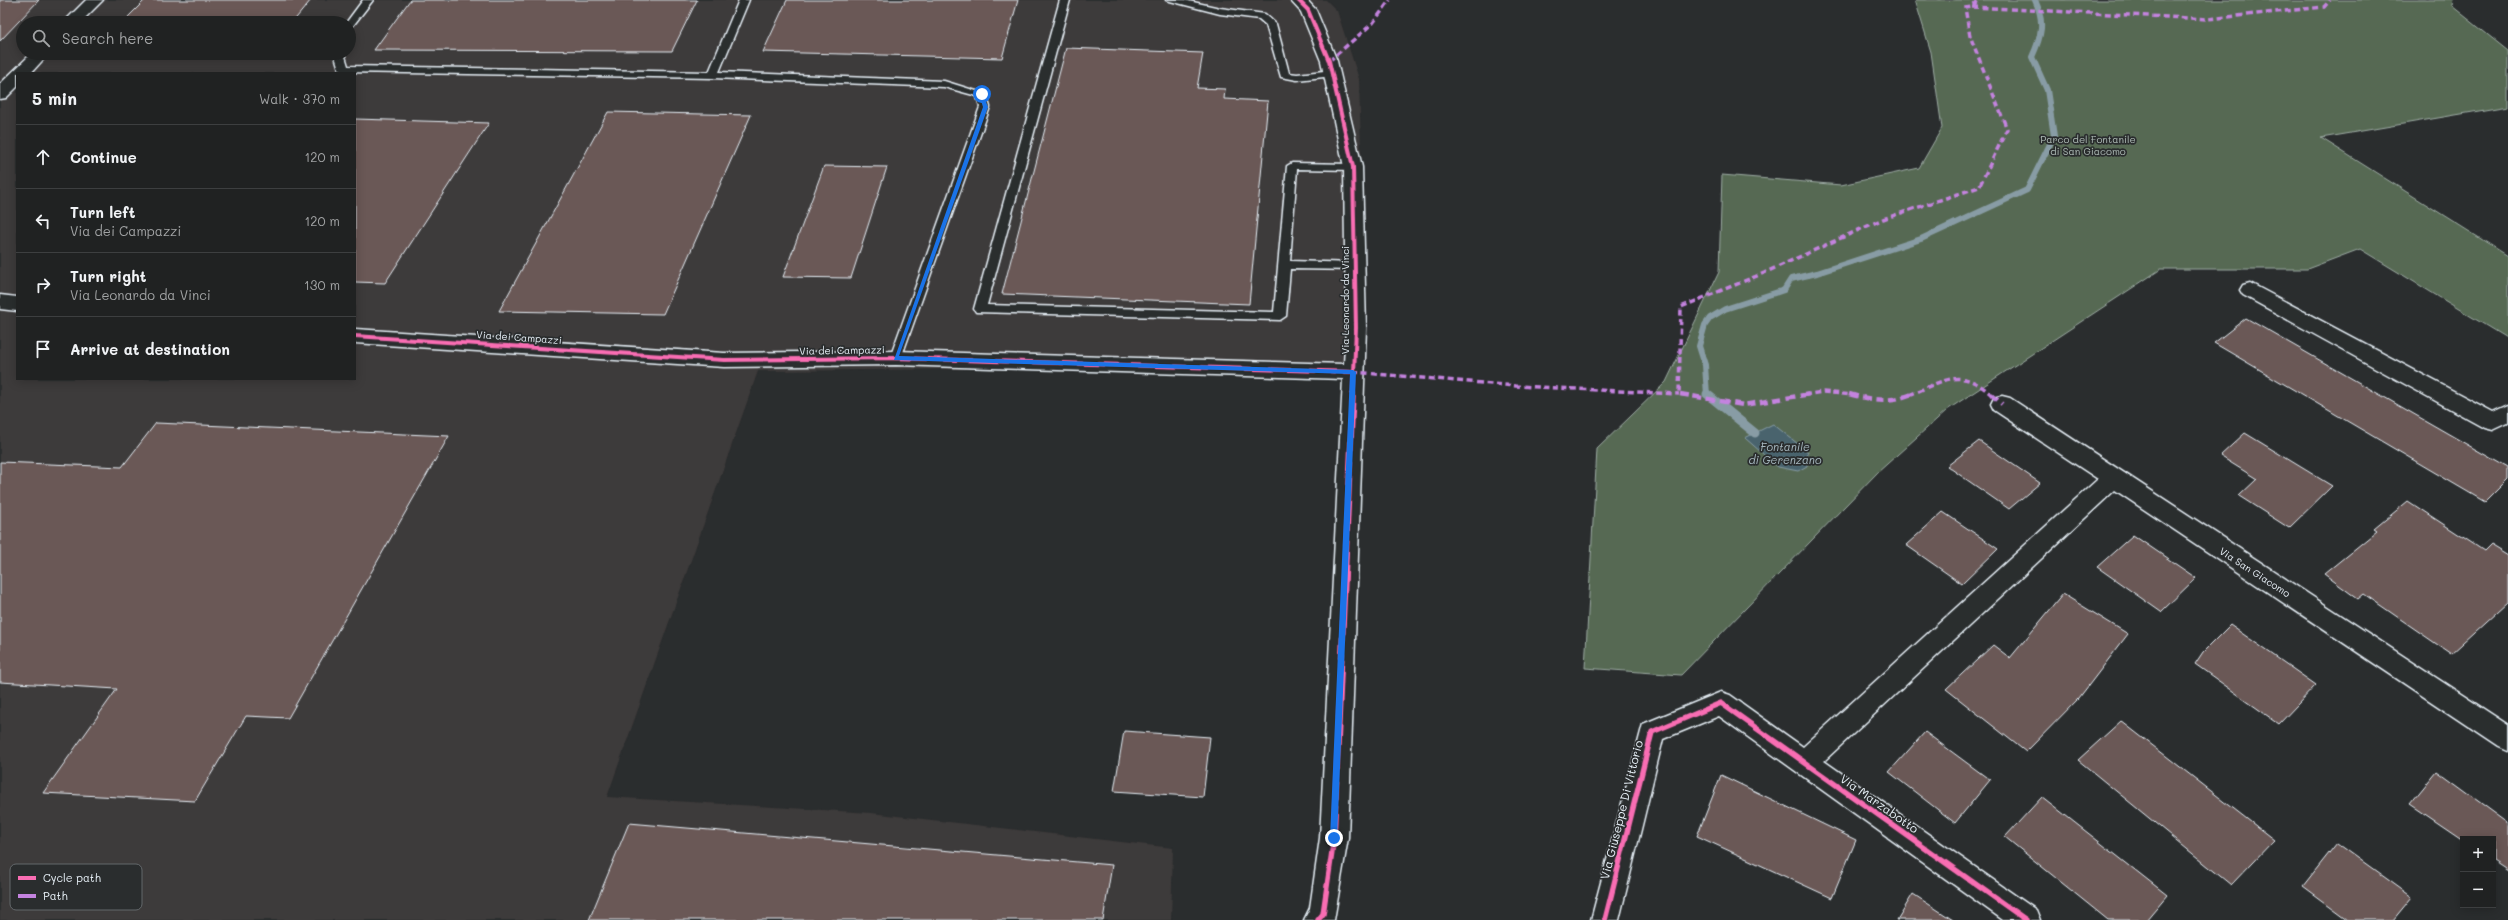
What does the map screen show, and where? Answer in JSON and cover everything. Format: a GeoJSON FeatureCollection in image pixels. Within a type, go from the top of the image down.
{"type":"FeatureCollection","features":[{"type":"Feature","properties":{"kind":"street"},"geometry":{"type":"LineString","coordinates":[[78,16],[94,0]]}},
{"type":"Feature","properties":{"kind":"street","name":"Via Leonardo da Vinci"},"geometry":{"type":"LineString","coordinates":[[1298,0],[1308,10],[1333,73],[1352,167],[1356,328],[1334,838],[1323,914],[1318,920]]}},
{"type":"Feature","properties":{"kind":"street"},"geometry":{"type":"LineString","coordinates":[[22,72],[34,60]]}},
{"type":"Feature","properties":{"kind":"street"},"geometry":{"type":"LineString","coordinates":[[0,94],[16,78]]}},
{"type":"Feature","properties":{"kind":"street"},"geometry":{"type":"LineString","coordinates":[[2250,290],[2493,422],[2508,413]]}},
{"type":"Feature","properties":{"kind":"street"},"geometry":{"type":"LineString","coordinates":[[0,302],[16,304]]}},
{"type":"Feature","properties":{"kind":"street","name":"Via dei Campazzi"},"geometry":{"type":"LineString","coordinates":[[356,336],[724,360],[896,358],[1353,372]]}},
{"type":"Feature","properties":{"kind":"street","name":"Via San Giacomo"},"geometry":{"type":"LineString","coordinates":[[2002,404],[2508,739]]}},
{"type":"Feature","properties":{"kind":"street"},"geometry":{"type":"LineString","coordinates":[[1804,763],[2114,478]]}},
{"type":"Feature","properties":{"kind":"street","name":"Via Marzabotto"},"geometry":{"type":"LineString","coordinates":[[1721,703],[2026,920]]}},
{"type":"Feature","properties":{"kind":"street","name":"Via Giuseppe Di Vittorio"},"geometry":{"type":"LineString","coordinates":[[1605,920],[1652,732],[1721,703]]}},
{"type":"Feature","properties":{"kind":"lane"},"geometry":{"type":"LineString","coordinates":[[356,16],[368,0]]}},
{"type":"Feature","properties":{"kind":"lane"},"geometry":{"type":"LineString","coordinates":[[713,75],[744,0]]}},
{"type":"Feature","properties":{"kind":"lane"},"geometry":{"type":"LineString","coordinates":[[1065,0],[980,309],[1280,316],[1292,166],[1352,167]]}},
{"type":"Feature","properties":{"kind":"lane"},"geometry":{"type":"LineString","coordinates":[[1171,0],[1220,11],[1251,13],[1262,16],[1271,24],[1279,60],[1285,75],[1297,77],[1333,73]]}},
{"type":"Feature","properties":{"kind":"lane"},"geometry":{"type":"LineString","coordinates":[[341,60],[344,69],[713,75],[944,84],[982,94],[985,107],[896,358]]}},
{"type":"Feature","properties":{"kind":"lane"},"geometry":{"type":"LineString","coordinates":[[1284,265],[1354,267]]}},
{"type":"Feature","properties":{"kind":"shaded area"},"geometry":{"type":"Polygon","coordinates":[[[0,0],[1326,0],[1337,11],[1359,79],[1367,365],[758,371],[607,797],[871,813],[1173,848],[1171,920],[0,920],[0,0]]]}},
{"type":"Feature","properties":{"kind":"green space","name":"Parco del Fontanile di San Giacomo"},"geometry":{"type":"Polygon","coordinates":[[[1915,0],[2453,0],[2452,6],[2508,51],[2508,106],[2321,138],[2508,256],[2508,339],[2360,249],[2307,269],[2161,269],[1947,410],[1877,473],[1681,675],[1585,668],[1597,449],[1666,382],[1719,272],[1722,175],[1841,185],[1919,168],[1942,128],[1931,52],[1915,0]]]}},
{"type":"Feature","properties":{"kind":"water","name":"Fontanile di Gerenzano"},"geometry":{"type":"Polygon","coordinates":[[[1773,424],[1808,452],[1807,466],[1798,471],[1778,467],[1745,438],[1773,424]]]}},
{"type":"Feature","properties":{"kind":"building"},"geometry":{"type":"Polygon","coordinates":[[[0,0],[39,0],[24,16],[16,16],[16,24],[0,41],[0,0]]]}},
{"type":"Feature","properties":{"kind":"building"},"geometry":{"type":"Polygon","coordinates":[[[145,0],[311,0],[298,16],[129,16],[145,0]]]}},
{"type":"Feature","properties":{"kind":"building"},"geometry":{"type":"Polygon","coordinates":[[[410,0],[697,0],[672,51],[374,50],[410,0]]]}},
{"type":"Feature","properties":{"kind":"building"},"geometry":{"type":"Polygon","coordinates":[[[787,0],[1018,0],[1002,58],[763,52],[787,0]]]}},
{"type":"Feature","properties":{"kind":"building"},"geometry":{"type":"Polygon","coordinates":[[[1066,48],[1203,53],[1197,88],[1225,89],[1224,99],[1268,101],[1249,304],[1002,294],[1066,48]]]}},
{"type":"Feature","properties":{"kind":"building"},"geometry":{"type":"Polygon","coordinates":[[[608,112],[751,115],[663,314],[499,311],[608,112]]]}},
{"type":"Feature","properties":{"kind":"building"},"geometry":{"type":"Polygon","coordinates":[[[356,119],[489,123],[385,283],[356,282],[356,119]]]}},
{"type":"Feature","properties":{"kind":"building"},"geometry":{"type":"Polygon","coordinates":[[[824,166],[887,167],[851,278],[783,277],[824,166]]]}},
{"type":"Feature","properties":{"kind":"building"},"geometry":{"type":"Polygon","coordinates":[[[2246,318],[2508,468],[2508,479],[2485,502],[2214,343],[2246,318]]]}},
{"type":"Feature","properties":{"kind":"building"},"geometry":{"type":"Polygon","coordinates":[[[156,423],[449,436],[288,718],[246,716],[195,801],[43,793],[117,689],[0,682],[0,462],[122,467],[156,423]]]}},
{"type":"Feature","properties":{"kind":"building"},"geometry":{"type":"Polygon","coordinates":[[[2245,433],[2332,486],[2289,528],[2239,496],[2257,479],[2220,456],[2245,433]]]}},
{"type":"Feature","properties":{"kind":"building"},"geometry":{"type":"Polygon","coordinates":[[[1979,441],[2040,483],[2009,509],[1947,466],[1979,441]]]}},
{"type":"Feature","properties":{"kind":"building"},"geometry":{"type":"Polygon","coordinates":[[[2408,501],[2484,551],[2490,545],[2508,556],[2508,602],[2451,654],[2364,594],[2358,599],[2324,574],[2377,531],[2374,529],[2408,501]]]}},
{"type":"Feature","properties":{"kind":"building"},"geometry":{"type":"Polygon","coordinates":[[[1943,512],[1998,549],[1962,584],[1906,545],[1943,512]]]}},
{"type":"Feature","properties":{"kind":"building"},"geometry":{"type":"Polygon","coordinates":[[[2133,535],[2196,578],[2161,612],[2097,567],[2133,535]]]}},
{"type":"Feature","properties":{"kind":"building"},"geometry":{"type":"Polygon","coordinates":[[[2063,594],[2128,634],[2079,698],[2026,752],[1946,689],[1993,645],[2010,658],[2063,594]]]}},
{"type":"Feature","properties":{"kind":"building"},"geometry":{"type":"Polygon","coordinates":[[[2230,625],[2316,685],[2279,724],[2195,664],[2203,652],[2230,625]]]}},
{"type":"Feature","properties":{"kind":"building"},"geometry":{"type":"Polygon","coordinates":[[[2121,721],[2274,840],[2231,885],[2078,760],[2121,721]]]}},
{"type":"Feature","properties":{"kind":"building"},"geometry":{"type":"Polygon","coordinates":[[[1124,731],[1210,737],[1203,797],[1114,791],[1124,731]]]}},
{"type":"Feature","properties":{"kind":"building"},"geometry":{"type":"Polygon","coordinates":[[[1925,732],[1990,780],[1955,823],[1889,772],[1925,732]]]}},
{"type":"Feature","properties":{"kind":"building"},"geometry":{"type":"Polygon","coordinates":[[[2437,771],[2508,823],[2508,870],[2496,862],[2496,836],[2460,836],[2460,838],[2410,804],[2437,771]]]}},
{"type":"Feature","properties":{"kind":"building"},"geometry":{"type":"Polygon","coordinates":[[[1721,775],[1856,840],[1832,898],[1697,836],[1721,775]]]}},
{"type":"Feature","properties":{"kind":"building"},"geometry":{"type":"Polygon","coordinates":[[[2042,797],[2167,895],[2146,920],[2108,920],[2005,837],[2042,797]]]}},
{"type":"Feature","properties":{"kind":"building"},"geometry":{"type":"Polygon","coordinates":[[[629,823],[1112,865],[1103,920],[589,920],[629,823]]]}},
{"type":"Feature","properties":{"kind":"building"},"geometry":{"type":"Polygon","coordinates":[[[2337,843],[2412,897],[2393,920],[2349,920],[2303,886],[2337,843]]]}},
{"type":"Feature","properties":{"kind":"building"},"geometry":{"type":"Polygon","coordinates":[[[1913,894],[1953,920],[1897,920],[1913,894]]]}},
{"type":"Feature","properties":{"kind":"waterway"},"geometry":{"type":"LineString","coordinates":[[1707,395],[1705,365],[1699,346],[1705,325],[1710,318],[1725,309],[1784,290],[1791,279],[1817,273],[1921,239],[2027,190],[2054,136],[2047,90],[2032,57],[2038,42],[2041,28],[2040,15],[2035,0]]}},
{"type":"Feature","properties":{"kind":"waterway"},"geometry":{"type":"LineString","coordinates":[[1707,394],[1755,433]]}},
{"type":"Feature","properties":{"kind":"marked path"},"geometry":{"type":"LineString","coordinates":[[1329,61],[1373,23],[1390,0]]}},
{"type":"Feature","properties":{"kind":"marked path"},"geometry":{"type":"LineString","coordinates":[[1979,0],[1972,7],[1965,8],[1970,36],[2007,129],[1979,187],[1883,219],[1764,273],[1681,307],[1679,394],[1743,405],[1823,392],[1848,394],[1872,400],[1900,399],[1953,377],[1970,379],[1989,392],[2002,404]]}},
{"type":"Feature","properties":{"kind":"marked path"},"geometry":{"type":"LineString","coordinates":[[1972,7],[2208,19],[2324,7],[2330,0]]}},
{"type":"Feature","properties":{"kind":"marked path"},"geometry":{"type":"LineString","coordinates":[[1353,372],[1516,386],[1679,394]]}},
{"type":"Feature","properties":{"kind":"cycle path"},"geometry":{"type":"LineString","coordinates":[[1298,0],[1308,10],[1329,61],[1353,167],[1356,328],[1334,838],[1323,914],[1318,920]]}},
{"type":"Feature","properties":{"kind":"cycle path"},"geometry":{"type":"LineString","coordinates":[[356,336],[724,360],[896,358],[1353,372]]}},
{"type":"Feature","properties":{"kind":"cycle path"},"geometry":{"type":"LineString","coordinates":[[1605,920],[1652,732],[1721,703],[2026,920]]}},
{"type":"Feature","properties":{"kind":"route"},"geometry":{"type":"LineString","coordinates":[[982,94],[985,107],[896,358],[1353,372],[1334,838]]}}]}
